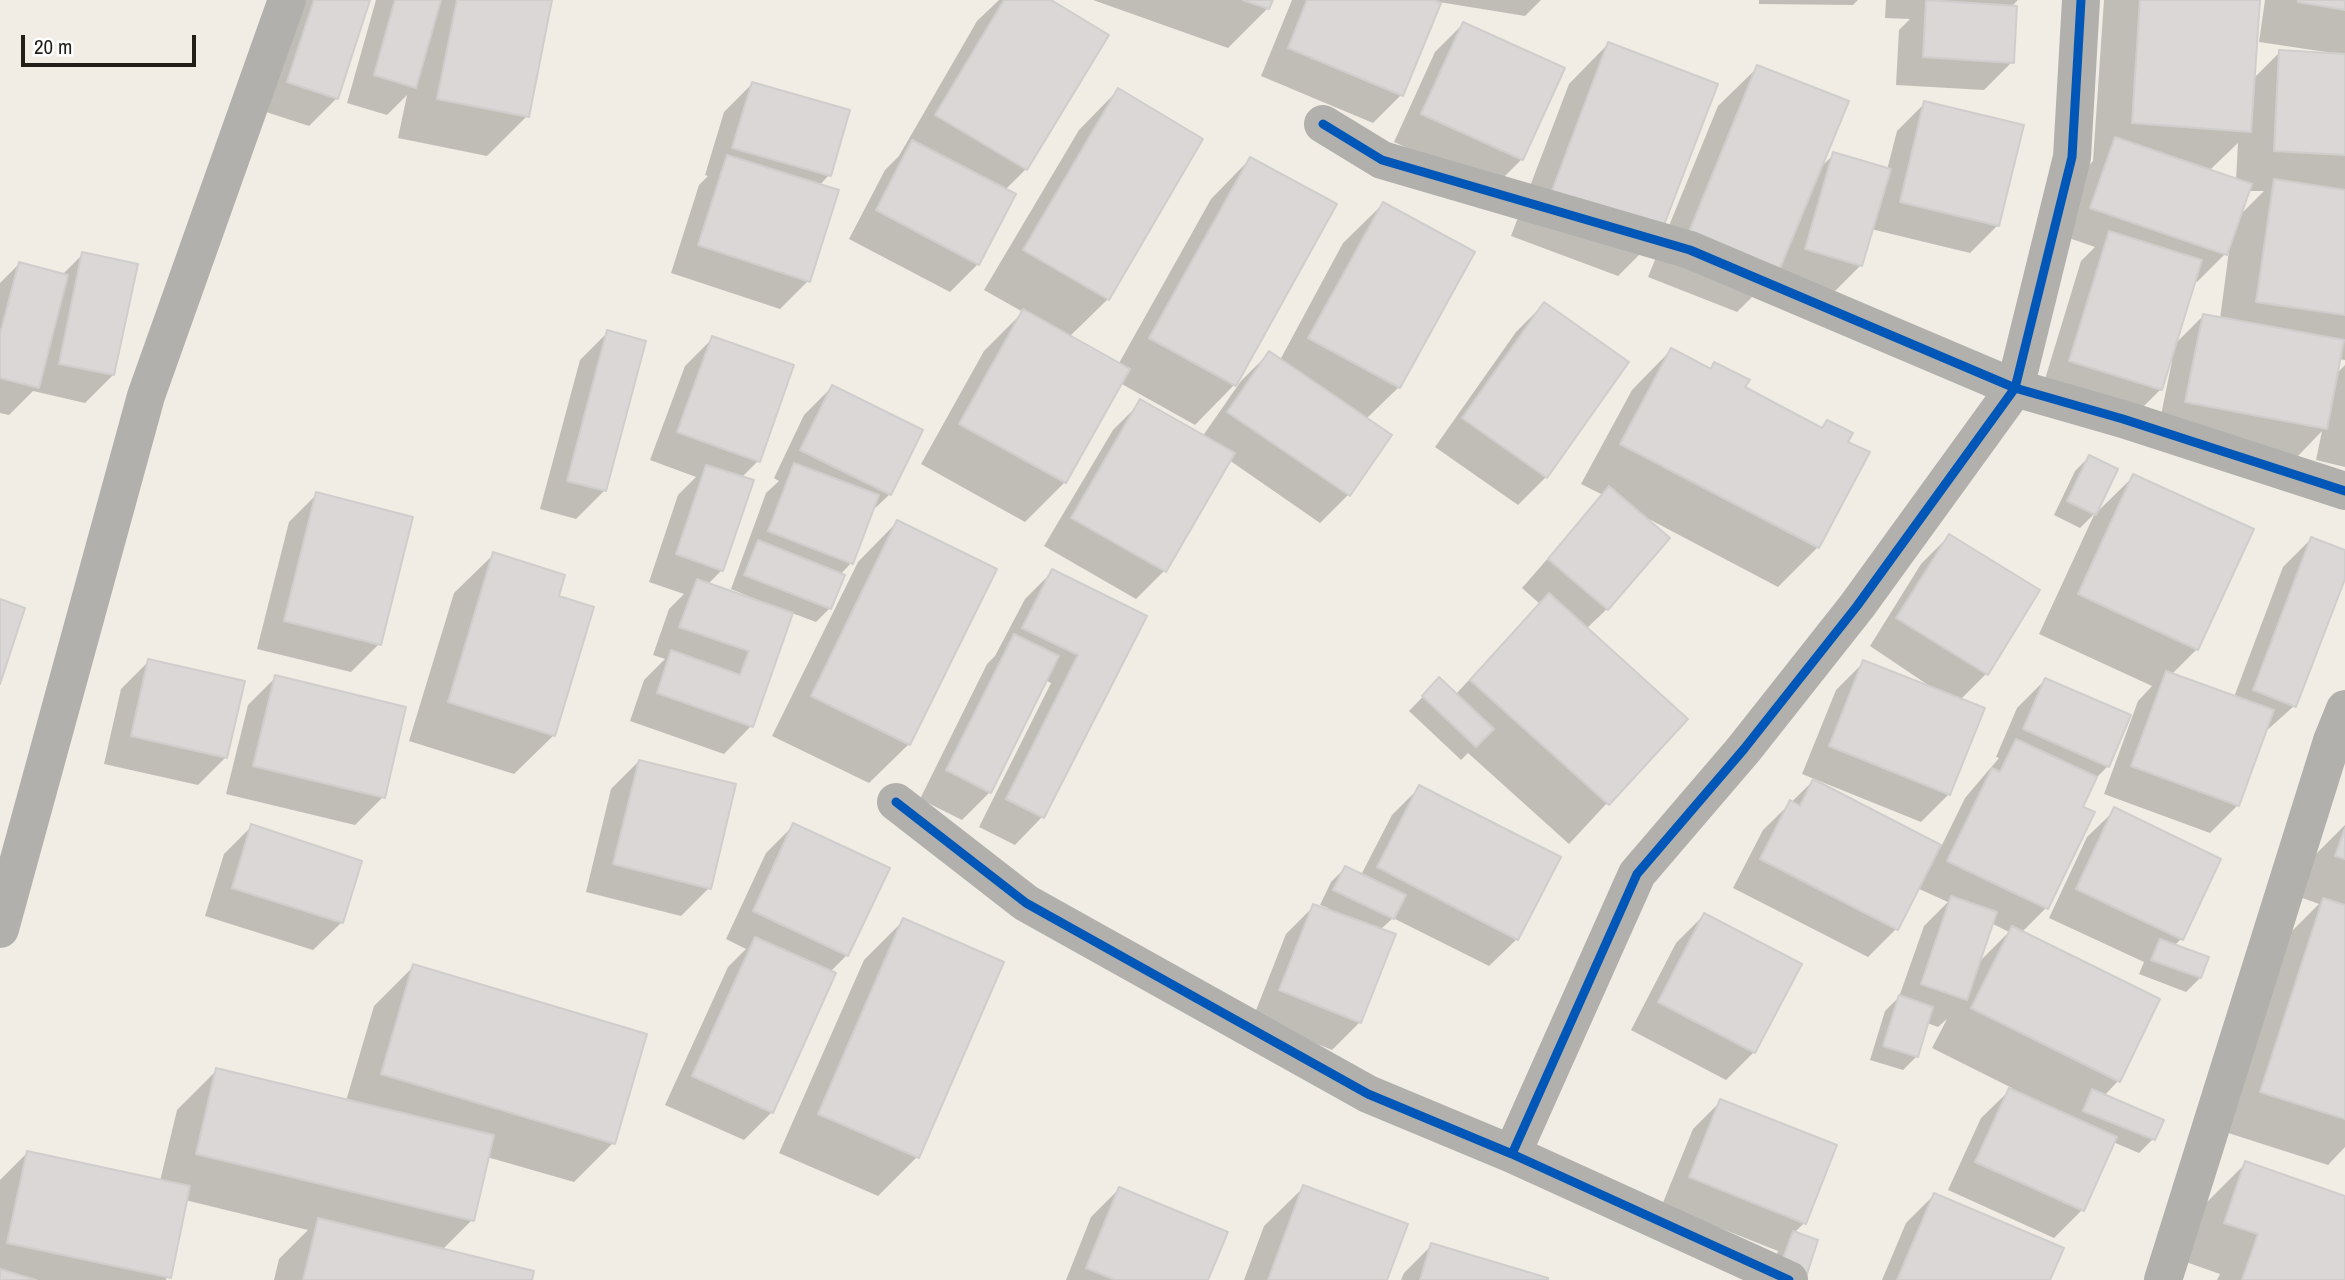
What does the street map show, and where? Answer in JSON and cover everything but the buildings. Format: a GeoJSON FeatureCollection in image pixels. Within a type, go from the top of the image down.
{"type":"FeatureCollection","features":[{"type":"Feature","properties":{"kind":"street"},"geometry":{"type":"LineString","coordinates":[[0,929],[146,396],[287,0]]}},
{"type":"Feature","properties":{"kind":"street"},"geometry":{"type":"LineString","coordinates":[[1512,1154],[1637,874],[1744,749],[1857,606],[2015,388],[2072,157],[2081,0]]}},
{"type":"Feature","properties":{"kind":"street"},"geometry":{"type":"LineString","coordinates":[[1323,124],[1382,160],[1690,250],[2015,388],[2123,419],[2345,491]]}},
{"type":"Feature","properties":{"kind":"street"},"geometry":{"type":"LineString","coordinates":[[2163,1280],[2332,741],[2345,709]]}},
{"type":"Feature","properties":{"kind":"street"},"geometry":{"type":"LineString","coordinates":[[897,802],[1026,903],[1368,1094],[1512,1154],[1789,1280]]}},
{"type":"Feature","properties":{"kind":"cycle path"},"geometry":{"type":"LineString","coordinates":[[1512,1154],[1637,874],[1744,749],[1857,606],[2015,388],[2072,157],[2081,0]]}},
{"type":"Feature","properties":{"kind":"cycle path"},"geometry":{"type":"LineString","coordinates":[[1323,124],[1382,160],[1690,250],[2015,388],[2123,419],[2345,491]]}},
{"type":"Feature","properties":{"kind":"cycle path"},"geometry":{"type":"LineString","coordinates":[[896,802],[1026,903],[1368,1094],[1512,1154],[1789,1280]]}}]}
